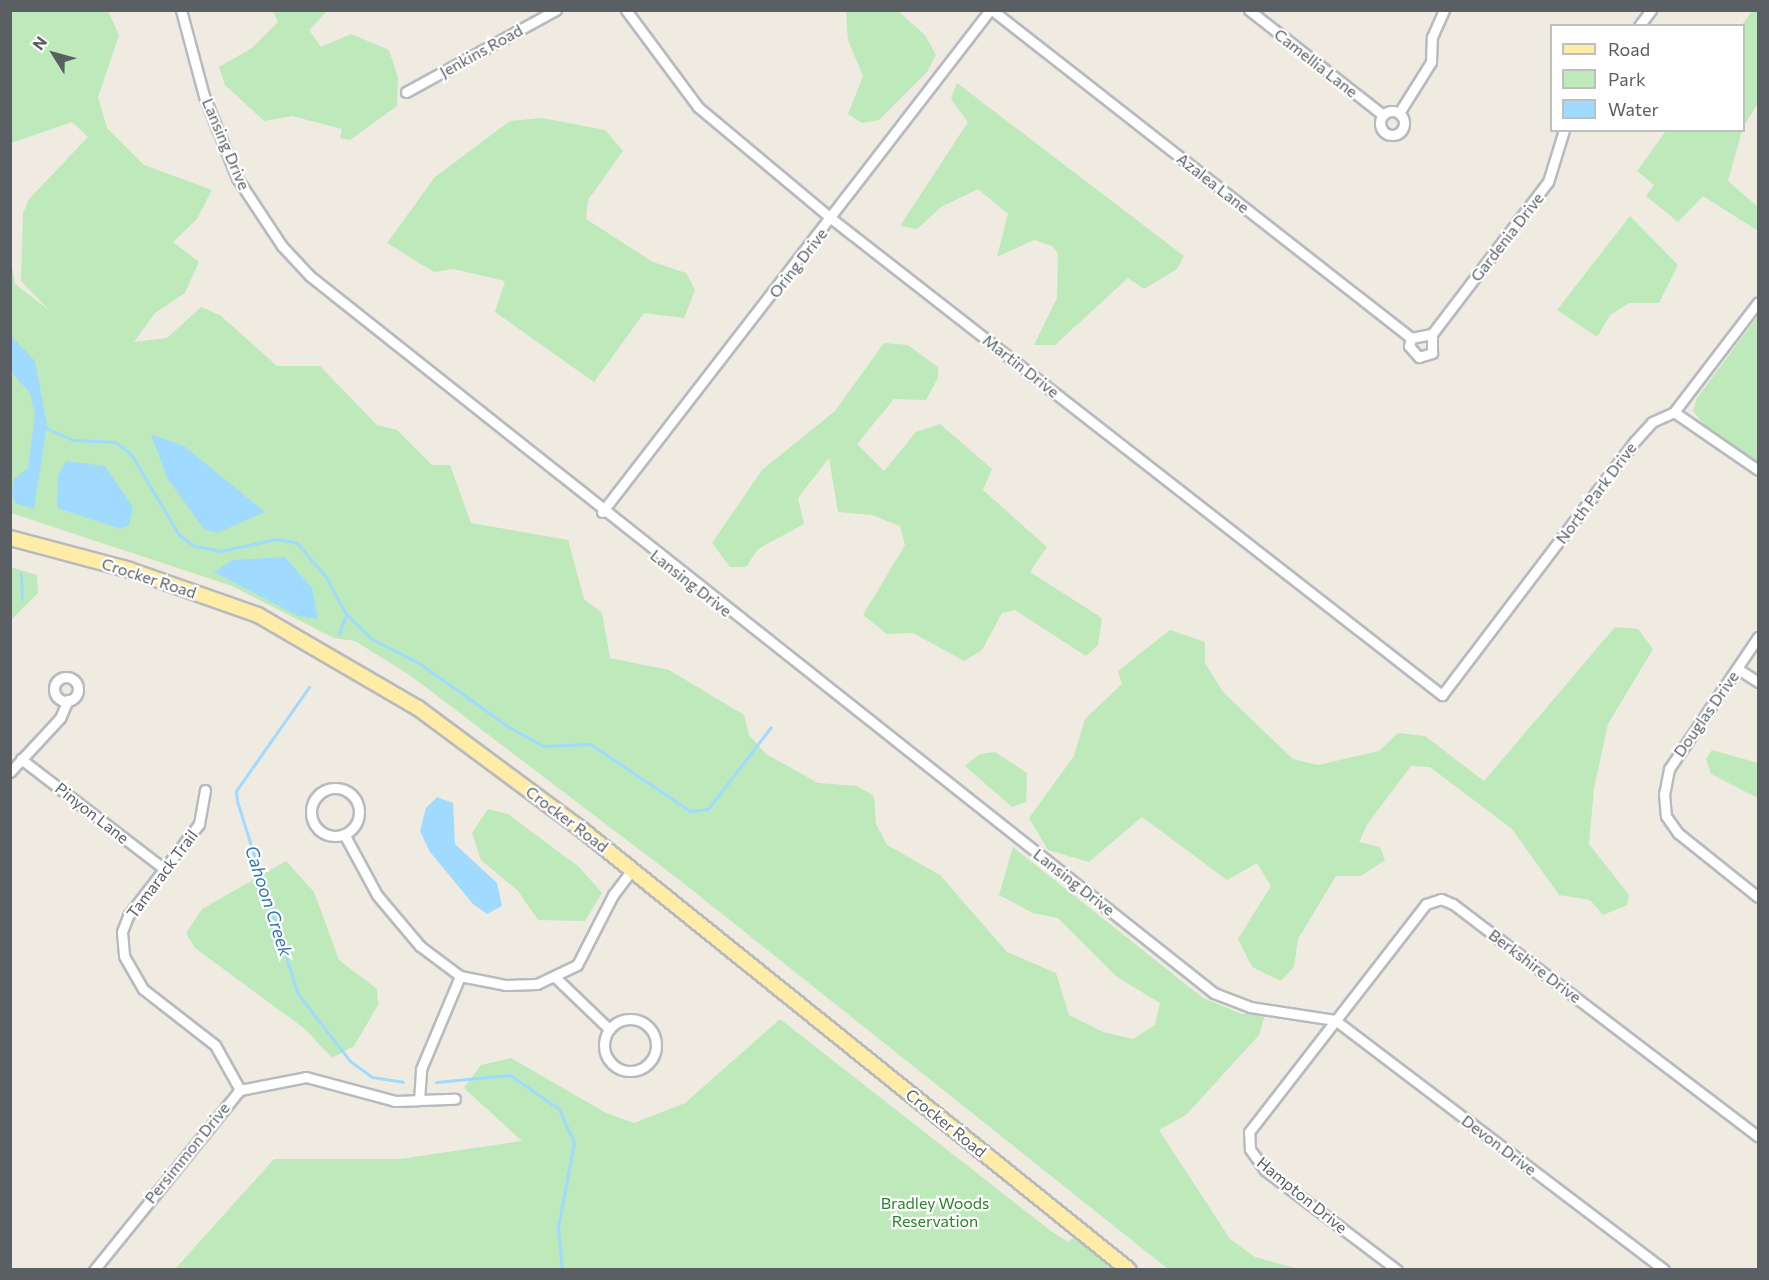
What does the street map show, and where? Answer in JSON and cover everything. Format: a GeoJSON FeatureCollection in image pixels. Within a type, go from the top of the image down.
{"type":"FeatureCollection","features":[{"type":"Feature","properties":{"kind":"main road","name":"Crocker Road"},"geometry":{"type":"LineString","coordinates":[[10,538],[162,581],[258,615],[321,649],[418,708],[632,870],[1129,1269]]}},
{"type":"Feature","properties":{"kind":"street","name":"Lansing Drive"},"geometry":{"type":"LineString","coordinates":[[181,10],[204,96],[237,178],[282,246],[310,276],[602,512],[1214,993],[1250,1007],[1335,1020]]}},
{"type":"Feature","properties":{"kind":"street","name":"Jenkins Road"},"geometry":{"type":"LineString","coordinates":[[406,92],[555,10]]}},
{"type":"Feature","properties":{"kind":"street","name":"Martin Drive"},"geometry":{"type":"LineString","coordinates":[[626,10],[698,107],[832,219],[1442,695]]}},
{"type":"Feature","properties":{"kind":"street","name":"Oring Drive"},"geometry":{"type":"LineString","coordinates":[[602,512],[832,219],[991,10]]}},
{"type":"Feature","properties":{"kind":"street","name":"Azalea Lane"},"geometry":{"type":"LineString","coordinates":[[991,10],[1411,338],[1411,351],[1424,358]]}},
{"type":"Feature","properties":{"kind":"street","name":"Camellia Lane"},"geometry":{"type":"LineString","coordinates":[[1249,10],[1383,115],[1382,128],[1395,134],[1404,126],[1399,113]]}},
{"type":"Feature","properties":{"kind":"street"},"geometry":{"type":"LineString","coordinates":[[1383,115],[1399,113],[1431,63],[1432,37],[1444,10]]}},
{"type":"Feature","properties":{"kind":"street"},"geometry":{"type":"LineString","coordinates":[[1640,24],[1651,10]]}},
{"type":"Feature","properties":{"kind":"street","name":"Gardenia Drive"},"geometry":{"type":"LineString","coordinates":[[1424,358],[1433,350],[1432,334],[1548,182],[1563,132]]}},
{"type":"Feature","properties":{"kind":"street","name":"North Park Drive"},"geometry":{"type":"LineString","coordinates":[[1442,695],[1635,441],[1652,422],[1674,412],[1758,302]]}},
{"type":"Feature","properties":{"kind":"street"},"geometry":{"type":"LineString","coordinates":[[1411,338],[1432,334]]}},
{"type":"Feature","properties":{"kind":"street"},"geometry":{"type":"LineString","coordinates":[[1674,412],[1758,470]]}},
{"type":"Feature","properties":{"kind":"street","name":"Douglas Drive"},"geometry":{"type":"LineString","coordinates":[[1758,637],[1669,769],[1666,816],[1678,833],[1758,897]]}},
{"type":"Feature","properties":{"kind":"street"},"geometry":{"type":"LineString","coordinates":[[1738,669],[1758,682]]}},
{"type":"Feature","properties":{"kind":"street"},"geometry":{"type":"LineString","coordinates":[[10,772],[60,718],[68,700]]}},
{"type":"Feature","properties":{"kind":"street","name":"Pinyon Lane"},"geometry":{"type":"LineString","coordinates":[[21,759],[163,868]]}},
{"type":"Feature","properties":{"kind":"street","name":"Tamarack Trail"},"geometry":{"type":"LineString","coordinates":[[205,790],[199,824],[128,916],[122,932],[124,956],[143,989],[215,1045],[240,1090]]}},
{"type":"Feature","properties":{"kind":"street"},"geometry":{"type":"LineString","coordinates":[[324,790],[346,791],[357,802],[355,824],[344,834],[320,831],[311,818],[313,802],[324,790]]}},
{"type":"Feature","properties":{"kind":"street"},"geometry":{"type":"LineString","coordinates":[[344,834],[377,895],[420,946],[460,976],[506,986],[556,978],[590,947],[613,895],[632,870]]}},
{"type":"Feature","properties":{"kind":"street","name":"Berkshire Drive"},"geometry":{"type":"LineString","coordinates":[[1335,1020],[1415,914],[1441,899],[1758,1136]]}},
{"type":"Feature","properties":{"kind":"street"},"geometry":{"type":"LineString","coordinates":[[455,1099],[419,1100],[421,1069],[460,976]]}},
{"type":"Feature","properties":{"kind":"street"},"geometry":{"type":"LineString","coordinates":[[556,978],[609,1029]]}},
{"type":"Feature","properties":{"kind":"street"},"geometry":{"type":"LineString","coordinates":[[632,1019],[648,1026],[656,1049],[648,1064],[633,1072],[609,1062],[604,1045],[609,1029],[632,1019]]}},
{"type":"Feature","properties":{"kind":"street","name":"Hampton Drive"},"geometry":{"type":"LineString","coordinates":[[1335,1020],[1249,1132],[1250,1149],[1265,1170],[1397,1269]]}},
{"type":"Feature","properties":{"kind":"street","name":"Devon Drive"},"geometry":{"type":"LineString","coordinates":[[1335,1020],[1664,1269]]}},
{"type":"Feature","properties":{"kind":"street","name":"Persimmon Drive"},"geometry":{"type":"LineString","coordinates":[[94,1269],[240,1090],[306,1077],[395,1101],[419,1100]]}},
{"type":"Feature","properties":{"kind":"green space"},"geometry":{"type":"Polygon","coordinates":[[[11,11],[108,11],[119,35],[98,97],[107,128],[144,165],[212,190],[197,219],[173,242],[199,262],[185,293],[155,313],[134,342],[167,338],[201,307],[220,315],[277,366],[320,366],[377,425],[397,430],[432,465],[450,465],[471,523],[568,540],[584,599],[602,613],[610,658],[669,670],[744,715],[749,735],[766,754],[818,783],[857,786],[874,796],[876,824],[887,845],[940,875],[1007,952],[1056,973],[1069,1015],[1103,1032],[1133,1039],[1155,1025],[1160,1003],[1117,977],[1058,918],[1033,913],[999,895],[1013,847],[1203,998],[1242,1014],[1265,1014],[1259,1035],[1186,1115],[1159,1130],[1230,1239],[1255,1257],[1298,1269],[1168,1269],[682,882],[411,676],[355,641],[334,638],[232,586],[11,513],[10,257],[15,284],[49,310],[21,281],[23,213],[29,199],[88,137],[72,122],[11,143],[11,11]]]}},
{"type":"Feature","properties":{"kind":"green space"},"geometry":{"type":"Polygon","coordinates":[[[273,11],[327,11],[309,30],[321,47],[351,34],[389,50],[398,77],[397,106],[350,140],[340,138],[342,129],[292,116],[264,121],[225,85],[219,67],[252,48],[278,22],[273,11]]]}},
{"type":"Feature","properties":{"kind":"green space"},"geometry":{"type":"Polygon","coordinates":[[[846,11],[898,11],[925,35],[936,55],[927,72],[879,120],[862,123],[848,114],[863,76],[848,40],[846,11]]]}},
{"type":"Feature","properties":{"kind":"green space"},"geometry":{"type":"Polygon","coordinates":[[[1752,11],[1758,11],[1758,103],[1745,124],[1745,24],[1743,24],[1752,11]]]}},
{"type":"Feature","properties":{"kind":"green space"},"geometry":{"type":"Polygon","coordinates":[[[957,83],[1184,256],[1177,269],[1144,289],[1128,278],[1055,345],[1034,345],[1057,298],[1058,253],[1052,246],[1034,240],[997,257],[1008,214],[978,189],[941,207],[917,229],[900,226],[968,122],[951,99],[957,83]]]}},
{"type":"Feature","properties":{"kind":"green space"},"geometry":{"type":"Polygon","coordinates":[[[542,118],[605,130],[623,151],[588,200],[586,219],[653,262],[686,273],[695,290],[684,318],[644,313],[594,382],[495,312],[505,281],[453,269],[434,272],[387,243],[435,177],[510,121],[542,118]]]}},
{"type":"Feature","properties":{"kind":"green space"},"geometry":{"type":"Polygon","coordinates":[[[1665,132],[1742,132],[1728,181],[1758,207],[1758,231],[1703,196],[1678,222],[1646,196],[1654,185],[1637,171],[1665,132]]]}},
{"type":"Feature","properties":{"kind":"green space"},"geometry":{"type":"Polygon","coordinates":[[[1630,216],[1678,265],[1659,303],[1629,303],[1610,315],[1597,337],[1557,310],[1630,216]]]}},
{"type":"Feature","properties":{"kind":"green space"},"geometry":{"type":"Polygon","coordinates":[[[1758,316],[1758,462],[1708,429],[1693,411],[1697,398],[1758,316]]]}},
{"type":"Feature","properties":{"kind":"green space"},"geometry":{"type":"Polygon","coordinates":[[[884,343],[908,345],[938,367],[938,378],[926,400],[894,399],[857,444],[884,471],[916,432],[940,424],[992,469],[983,490],[1047,547],[1030,572],[1102,618],[1098,645],[1086,656],[1015,610],[1002,613],[982,650],[964,661],[913,633],[887,634],[863,615],[905,545],[900,526],[872,515],[838,512],[829,458],[798,498],[804,524],[758,549],[746,567],[730,567],[712,543],[762,470],[835,411],[884,343]]]}},
{"type":"Feature","properties":{"kind":"green space"},"geometry":{"type":"Polygon","coordinates":[[[11,567],[37,575],[38,593],[11,620],[11,567]]]}},
{"type":"Feature","properties":{"kind":"green space"},"geometry":{"type":"Polygon","coordinates":[[[1615,627],[1638,629],[1653,649],[1608,724],[1594,788],[1589,844],[1629,895],[1627,905],[1603,915],[1590,900],[1559,895],[1512,829],[1430,767],[1411,766],[1368,823],[1359,842],[1380,847],[1385,860],[1361,876],[1336,876],[1298,939],[1294,967],[1281,981],[1252,967],[1238,939],[1271,886],[1257,863],[1227,880],[1142,817],[1089,862],[1048,850],[1029,818],[1074,756],[1085,719],[1122,684],[1118,671],[1170,630],[1205,642],[1205,663],[1223,692],[1293,759],[1318,765],[1379,751],[1398,733],[1425,736],[1484,781],[1615,627]]]}},
{"type":"Feature","properties":{"kind":"green space"},"geometry":{"type":"Polygon","coordinates":[[[1712,750],[1758,763],[1758,798],[1711,774],[1706,759],[1712,750]]]}},
{"type":"Feature","properties":{"kind":"green space"},"geometry":{"type":"Polygon","coordinates":[[[995,752],[1027,773],[1026,802],[1012,807],[965,766],[980,754],[995,752]]]}},
{"type":"Feature","properties":{"kind":"green space"},"geometry":{"type":"Polygon","coordinates":[[[488,809],[508,814],[579,867],[602,893],[585,921],[538,920],[518,891],[481,860],[472,833],[488,809]]]}},
{"type":"Feature","properties":{"kind":"green space"},"geometry":{"type":"Polygon","coordinates":[[[286,861],[314,892],[339,960],[377,989],[378,1005],[354,1046],[332,1058],[305,1029],[195,948],[186,933],[202,909],[286,861]]]}},
{"type":"Feature","properties":{"kind":"green space","name":"Bradley Woods Reservation"},"geometry":{"type":"Polygon","coordinates":[[[780,1019],[1051,1231],[1068,1242],[1073,1237],[1113,1269],[175,1269],[274,1159],[400,1159],[522,1141],[464,1088],[481,1065],[511,1058],[606,1113],[634,1123],[685,1103],[780,1019]]]}},
{"type":"Feature","properties":{"kind":"water"},"geometry":{"type":"Polygon","coordinates":[[[11,336],[35,361],[47,424],[34,509],[15,503],[12,494],[14,479],[28,468],[35,415],[30,393],[11,372],[11,336]]]}},
{"type":"Feature","properties":{"kind":"water"},"geometry":{"type":"Polygon","coordinates":[[[151,434],[184,446],[265,512],[217,533],[204,529],[167,478],[151,434]]]}},
{"type":"Feature","properties":{"kind":"water"},"geometry":{"type":"Polygon","coordinates":[[[66,461],[105,466],[133,507],[129,525],[121,529],[57,508],[58,475],[66,461]]]}},
{"type":"Feature","properties":{"kind":"water"},"geometry":{"type":"Polygon","coordinates":[[[285,557],[312,588],[318,619],[298,616],[214,572],[233,560],[285,557]]]}},
{"type":"Feature","properties":{"kind":"water"},"geometry":{"type":"Polygon","coordinates":[[[437,797],[453,803],[455,844],[497,883],[502,906],[487,914],[473,904],[430,852],[420,831],[426,808],[437,797]]]}},
{"type":"Feature","properties":{"kind":"waterway","name":"Cahoon Creek"},"geometry":{"type":"LineString","coordinates":[[44,427],[73,440],[115,442],[131,454],[179,535],[195,546],[220,551],[277,539],[297,543],[326,577],[346,614],[339,634]]}},
{"type":"Feature","properties":{"kind":"waterway"},"geometry":{"type":"LineString","coordinates":[[21,574],[22,599]]}},
{"type":"Feature","properties":{"kind":"waterway"},"geometry":{"type":"LineString","coordinates":[[346,614],[372,639],[419,663],[509,727],[543,746],[590,744],[690,811],[708,809],[771,727]]}},
{"type":"Feature","properties":{"kind":"waterway","name":"Cahoon Creek"},"geometry":{"type":"LineString","coordinates":[[309,687],[236,791],[237,801],[298,994],[350,1061],[372,1077],[403,1082]]}},
{"type":"Feature","properties":{"kind":"waterway","name":"Cahoon Creek"},"geometry":{"type":"LineString","coordinates":[[436,1082],[510,1075],[559,1109],[574,1143],[558,1227],[562,1270]]}}]}
